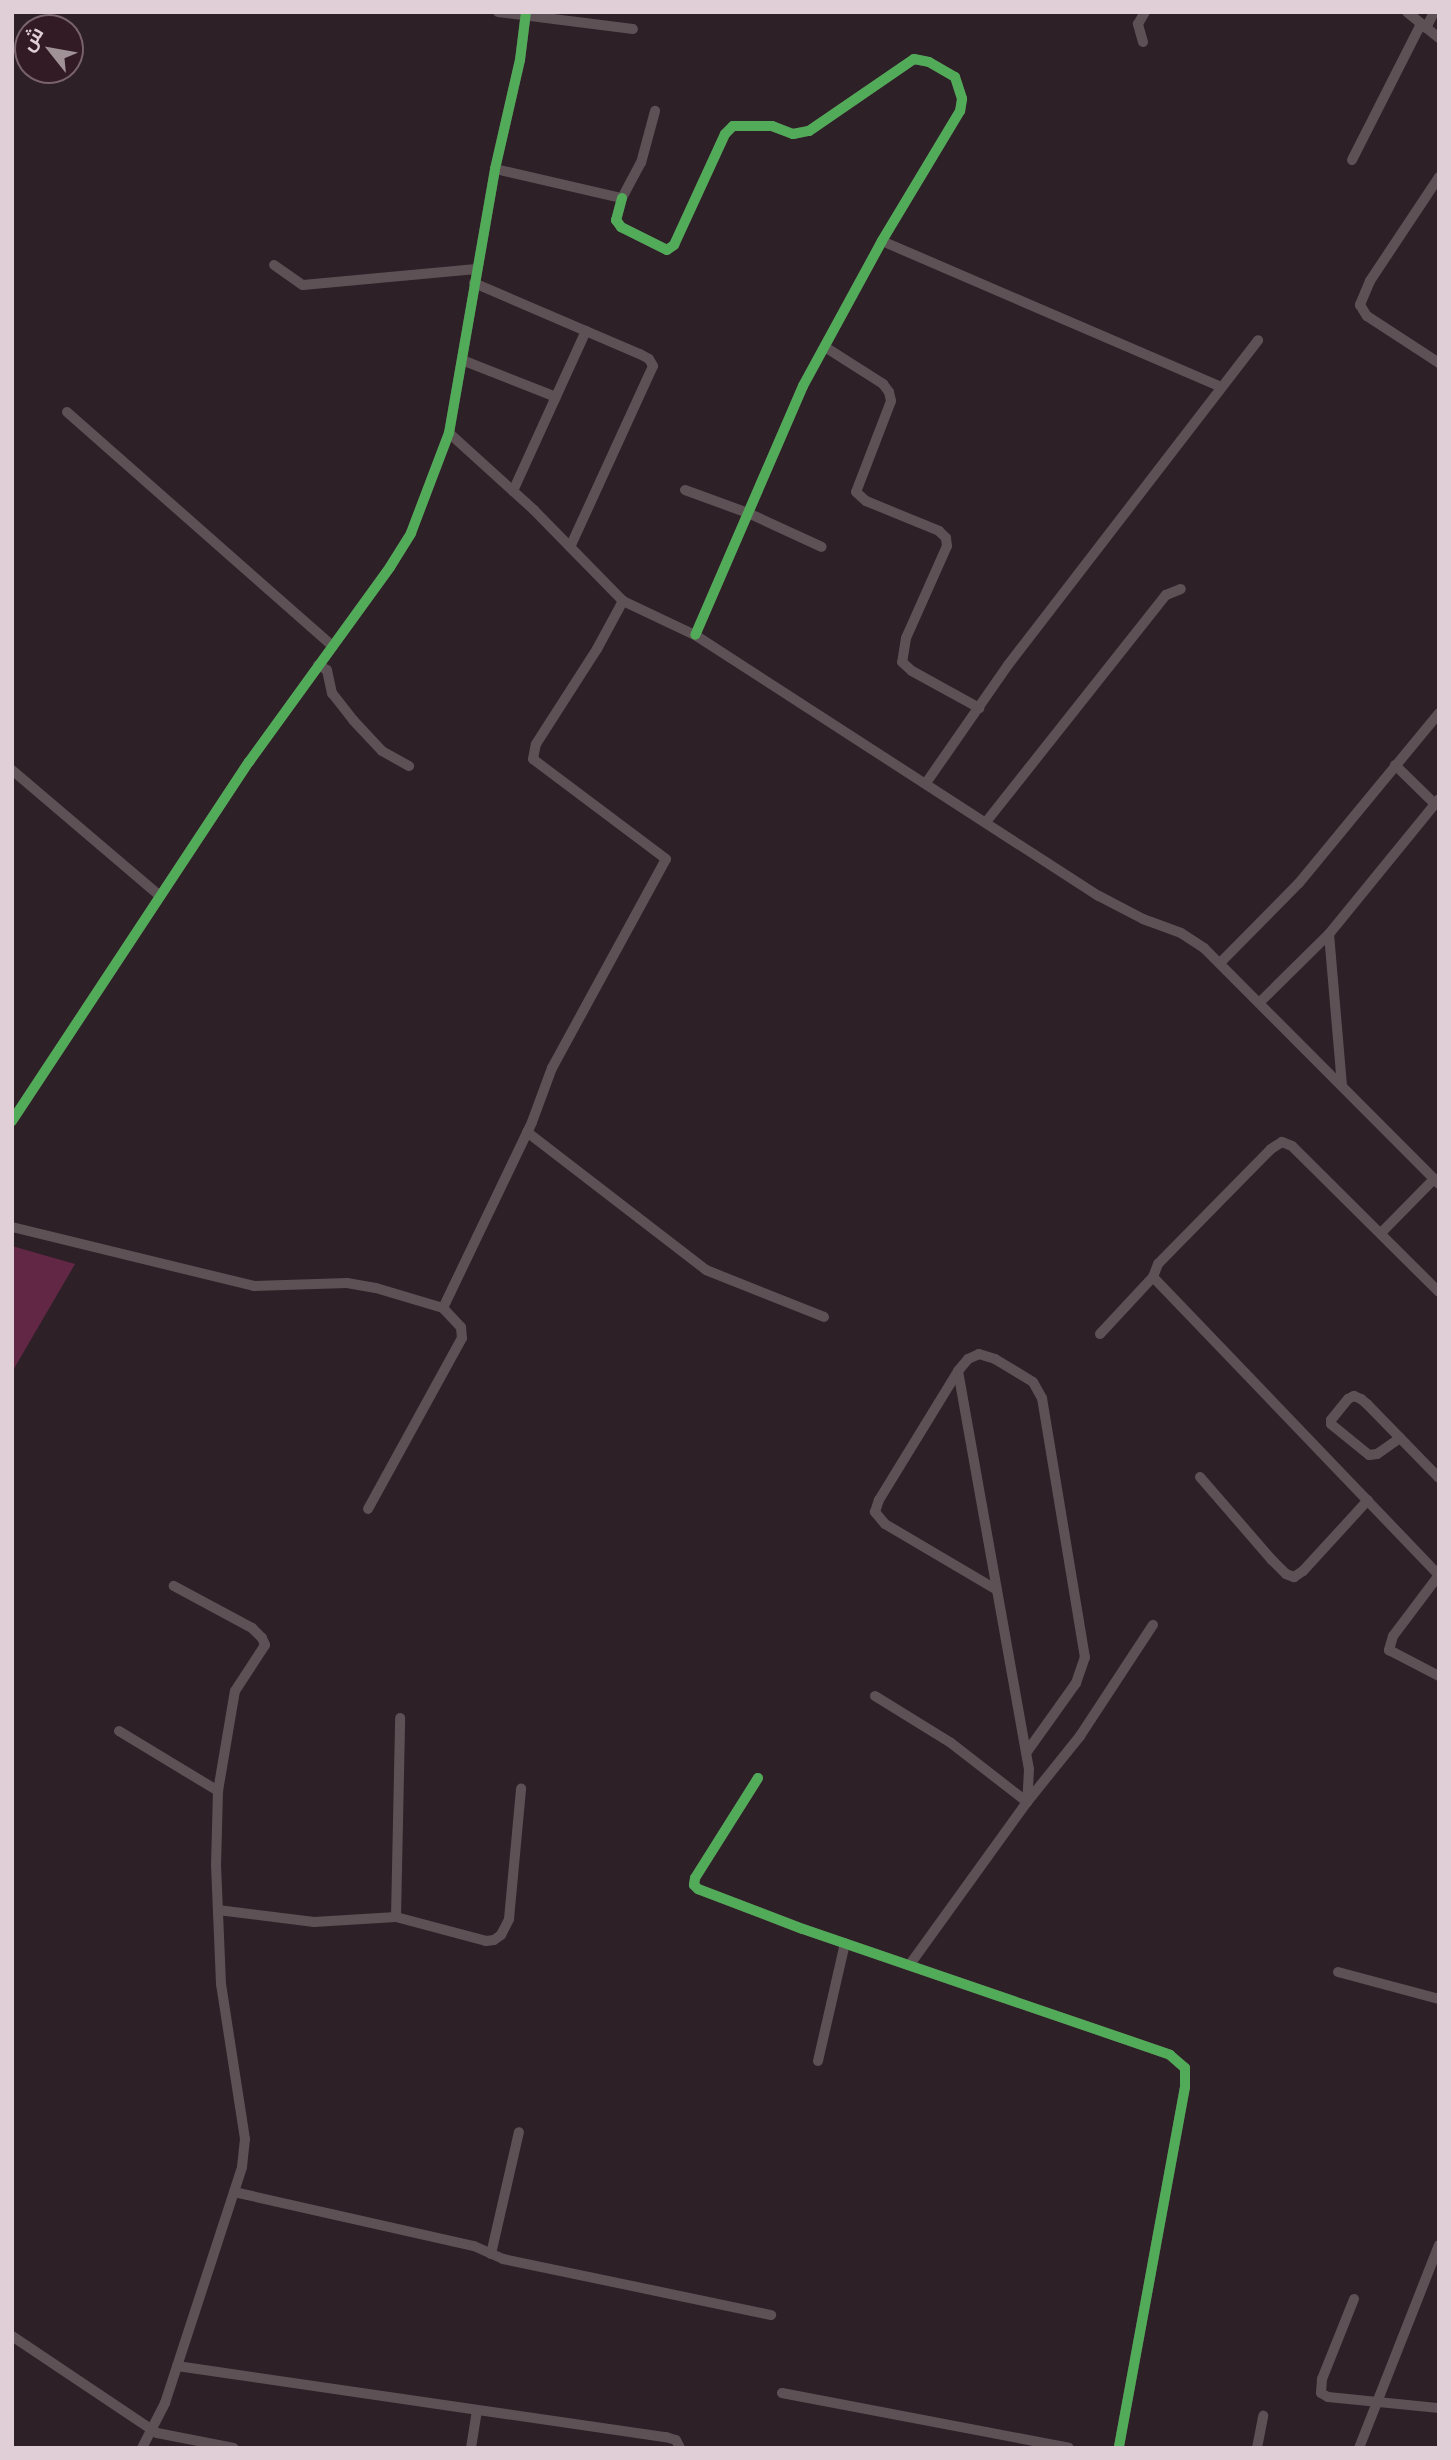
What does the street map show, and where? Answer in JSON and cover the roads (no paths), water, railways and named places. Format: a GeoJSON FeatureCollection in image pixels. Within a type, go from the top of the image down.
{"type":"FeatureCollection","features":[{"type":"Feature","properties":{"kind":"street"},"geometry":{"type":"LineString","coordinates":[[498,12],[526,13],[634,29]]}},
{"type":"Feature","properties":{"kind":"street"},"geometry":{"type":"LineString","coordinates":[[1143,43],[1138,24],[1145,12]]}},
{"type":"Feature","properties":{"kind":"street"},"geometry":{"type":"LineString","coordinates":[[1352,160],[1418,19],[1434,12]]}},
{"type":"Feature","properties":{"kind":"street"},"geometry":{"type":"LineString","coordinates":[[12,1121],[159,895],[318,665],[390,567],[411,533],[449,433],[476,269],[495,169],[511,109],[526,13]]}},
{"type":"Feature","properties":{"kind":"street"},"geometry":{"type":"LineString","coordinates":[[1418,19],[1439,38]]}},
{"type":"Feature","properties":{"kind":"street"},"geometry":{"type":"LineString","coordinates":[[654,111],[641,163],[622,198],[616,220],[621,227],[667,250],[674,245],[725,134],[733,126],[772,126],[793,134],[809,131],[914,59],[929,62],[955,77],[962,99],[960,111],[883,241],[803,387],[695,635]]}},
{"type":"Feature","properties":{"kind":"street"},"geometry":{"type":"LineString","coordinates":[[495,169],[622,198]]}},
{"type":"Feature","properties":{"kind":"street"},"geometry":{"type":"LineString","coordinates":[[1439,177],[1364,290],[1360,306],[1367,316],[1439,363]]}},
{"type":"Feature","properties":{"kind":"street"},"geometry":{"type":"LineString","coordinates":[[883,241],[1221,387]]}},
{"type":"Feature","properties":{"kind":"street"},"geometry":{"type":"LineString","coordinates":[[274,265],[303,285],[476,269]]}},
{"type":"Feature","properties":{"kind":"street"},"geometry":{"type":"LineString","coordinates":[[474,283],[640,354],[649,359],[653,366],[570,547]]}},
{"type":"Feature","properties":{"kind":"street"},"geometry":{"type":"LineString","coordinates":[[513,491],[586,331]]}},
{"type":"Feature","properties":{"kind":"street"},"geometry":{"type":"LineString","coordinates":[[926,783],[979,708],[1258,340]]}},
{"type":"Feature","properties":{"kind":"street"},"geometry":{"type":"LineString","coordinates":[[825,347],[883,384],[891,401],[856,492],[866,500],[939,531],[946,538],[947,546],[906,638],[902,662],[912,671],[979,708]]}},
{"type":"Feature","properties":{"kind":"street"},"geometry":{"type":"LineString","coordinates":[[462,360],[556,397]]}},
{"type":"Feature","properties":{"kind":"street"},"geometry":{"type":"LineString","coordinates":[[68,412],[332,646]]}},
{"type":"Feature","properties":{"kind":"street"},"geometry":{"type":"LineString","coordinates":[[449,433],[513,491],[623,601],[695,635],[849,737],[926,783],[1099,896],[1143,919],[1181,933],[1220,963],[1436,1181],[1381,1233]]}},
{"type":"Feature","properties":{"kind":"street"},"geometry":{"type":"LineString","coordinates":[[685,490],[748,513],[822,547]]}},
{"type":"Feature","properties":{"kind":"street"},"geometry":{"type":"LineString","coordinates":[[986,822],[1166,595],[1181,589]]}},
{"type":"Feature","properties":{"kind":"street"},"geometry":{"type":"LineString","coordinates":[[443,1308],[527,1132],[552,1068],[666,863],[664,856],[533,759],[536,744],[597,649],[623,601]]}},
{"type":"Feature","properties":{"kind":"street"},"geometry":{"type":"LineString","coordinates":[[318,665],[327,670],[332,694],[353,720],[382,751],[409,766]]}},
{"type":"Feature","properties":{"kind":"street"},"geometry":{"type":"LineString","coordinates":[[1220,963],[1299,884],[1439,713]]}},
{"type":"Feature","properties":{"kind":"street"},"geometry":{"type":"LineString","coordinates":[[1260,1002],[1329,934],[1437,802],[1395,765]]}},
{"type":"Feature","properties":{"kind":"street"},"geometry":{"type":"LineString","coordinates":[[12,769],[159,895]]}},
{"type":"Feature","properties":{"kind":"street"},"geometry":{"type":"LineString","coordinates":[[1329,934],[1342,1085]]}},
{"type":"Feature","properties":{"kind":"street"},"geometry":{"type":"LineString","coordinates":[[527,1132],[706,1270],[824,1317]]}},
{"type":"Feature","properties":{"kind":"street"},"geometry":{"type":"LineString","coordinates":[[1100,1335],[1153,1277],[1158,1264],[1270,1149],[1282,1142],[1292,1146],[1439,1292]]}},
{"type":"Feature","properties":{"kind":"street"},"geometry":{"type":"LineString","coordinates":[[12,1227],[254,1286],[347,1283],[376,1288],[443,1308],[461,1327],[462,1338],[368,1509]]}},
{"type":"Feature","properties":{"kind":"street"},"geometry":{"type":"LineString","coordinates":[[1153,1277],[1439,1575],[1393,1636],[1389,1650],[1439,1676]]}},
{"type":"Feature","properties":{"kind":"street"},"geometry":{"type":"LineString","coordinates":[[998,1590],[885,1524],[875,1512],[879,1500],[958,1371],[973,1356],[988,1355],[1032,1382],[1042,1398],[1085,1657],[1076,1683],[1026,1753]]}},
{"type":"Feature","properties":{"kind":"street"},"geometry":{"type":"LineString","coordinates":[[958,1371],[1026,1753],[1030,1779],[1027,1802]]}},
{"type":"Feature","properties":{"kind":"street"},"geometry":{"type":"LineString","coordinates":[[1400,1438],[1377,1454],[1369,1455],[1330,1422],[1354,1396],[1367,1404],[1439,1478]]}},
{"type":"Feature","properties":{"kind":"street"},"geometry":{"type":"LineString","coordinates":[[1200,1477],[1272,1560],[1286,1574],[1294,1577],[1303,1571],[1368,1500]]}},
{"type":"Feature","properties":{"kind":"street"},"geometry":{"type":"LineString","coordinates":[[142,2448],[153,2428],[177,2366],[242,2167],[245,2139],[223,2010],[218,1910],[218,1791],[235,1691],[265,1645],[262,1637],[252,1628],[174,1586]]}},
{"type":"Feature","properties":{"kind":"street"},"geometry":{"type":"LineString","coordinates":[[910,1964],[1027,1802],[1080,1735],[1153,1625]]}},
{"type":"Feature","properties":{"kind":"street"},"geometry":{"type":"LineString","coordinates":[[875,1696],[951,1743],[1027,1802]]}},
{"type":"Feature","properties":{"kind":"street"},"geometry":{"type":"LineString","coordinates":[[396,1917],[400,1718]]}},
{"type":"Feature","properties":{"kind":"street"},"geometry":{"type":"LineString","coordinates":[[119,1731],[218,1791]]}},
{"type":"Feature","properties":{"kind":"street"},"geometry":{"type":"LineString","coordinates":[[758,1779],[695,1878],[694,1885],[701,1891],[1170,2055],[1185,2068],[1185,2087],[1119,2448]]}},
{"type":"Feature","properties":{"kind":"street"},"geometry":{"type":"LineString","coordinates":[[218,1910],[314,1922],[396,1917],[486,1941],[501,1935],[509,1919],[522,1789]]}},
{"type":"Feature","properties":{"kind":"street"},"geometry":{"type":"LineString","coordinates":[[818,2061],[845,1943]]}},
{"type":"Feature","properties":{"kind":"street"},"geometry":{"type":"LineString","coordinates":[[1338,1972],[1439,1999]]}},
{"type":"Feature","properties":{"kind":"street"},"geometry":{"type":"LineString","coordinates":[[491,2254],[519,2132]]}},
{"type":"Feature","properties":{"kind":"street"},"geometry":{"type":"LineString","coordinates":[[234,2192],[462,2243],[491,2254],[771,2315]]}},
{"type":"Feature","properties":{"kind":"street"},"geometry":{"type":"LineString","coordinates":[[1359,2448],[1439,2245]]}},
{"type":"Feature","properties":{"kind":"street"},"geometry":{"type":"LineString","coordinates":[[1354,2299],[1320,2388],[1328,2397],[1439,2408]]}},
{"type":"Feature","properties":{"kind":"street"},"geometry":{"type":"LineString","coordinates":[[12,2336],[165,2436],[234,2448]]}},
{"type":"Feature","properties":{"kind":"street"},"geometry":{"type":"LineString","coordinates":[[177,2366],[666,2437],[676,2440],[680,2448]]}},
{"type":"Feature","properties":{"kind":"street"},"geometry":{"type":"LineString","coordinates":[[782,2393],[1069,2448]]}},
{"type":"Feature","properties":{"kind":"street"},"geometry":{"type":"LineString","coordinates":[[471,2448],[477,2410]]}},
{"type":"Feature","properties":{"kind":"street"},"geometry":{"type":"LineString","coordinates":[[1257,2448],[1263,2416]]}}]}
